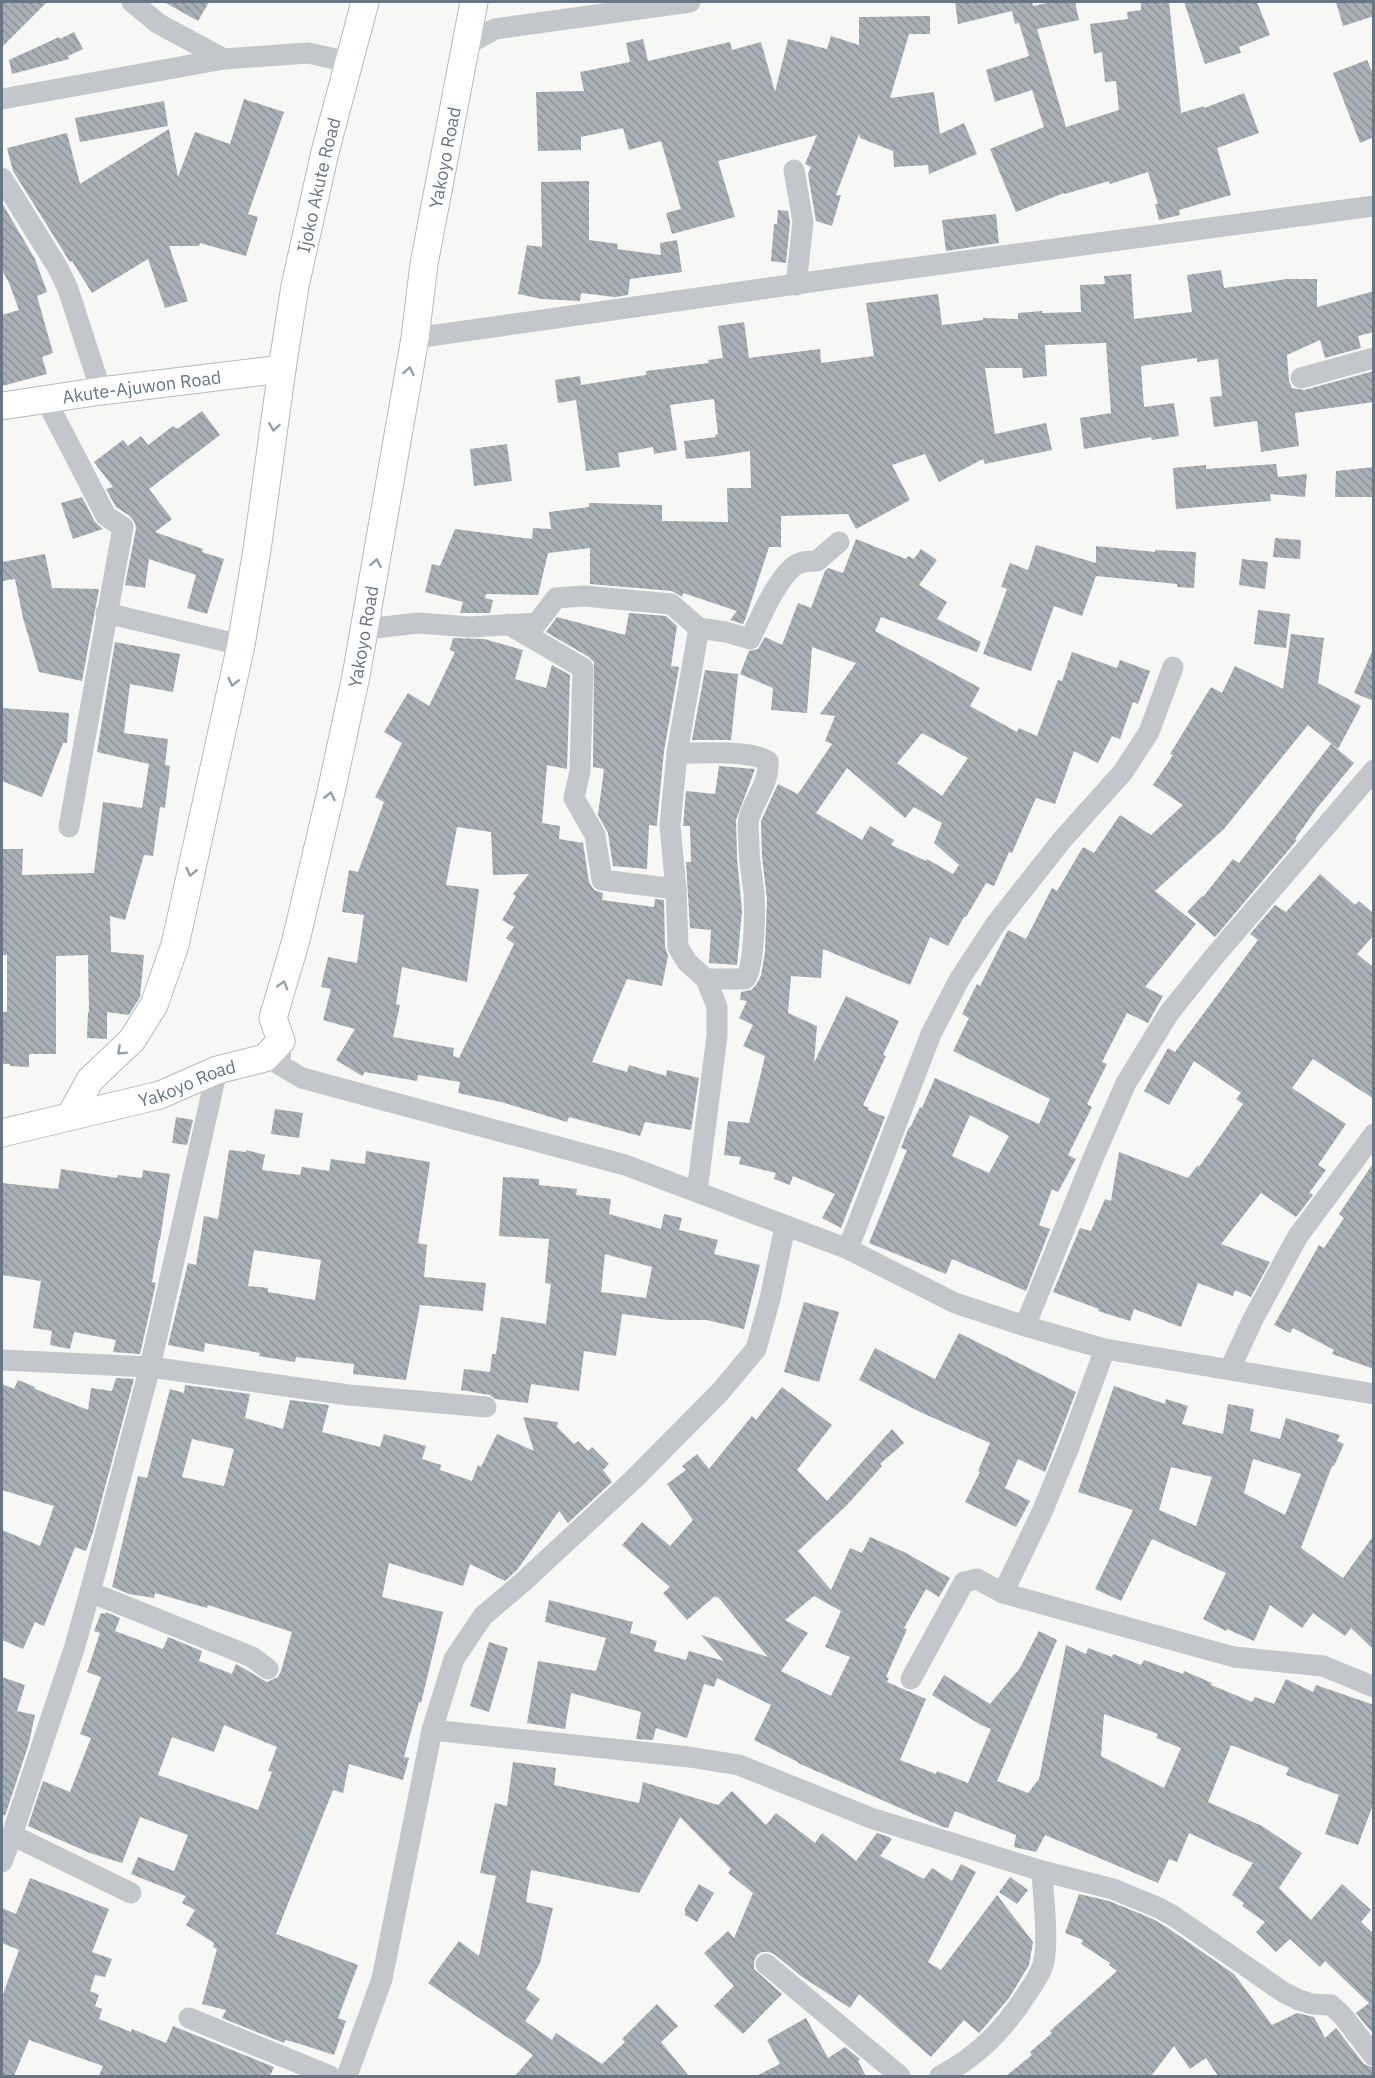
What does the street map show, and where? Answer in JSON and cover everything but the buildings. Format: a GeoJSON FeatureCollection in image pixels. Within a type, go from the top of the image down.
{"type":"FeatureCollection","features":[{"type":"Feature","properties":{"kind":"main road","name":"Ijoko Akute Road"},"geometry":{"type":"LineString","coordinates":[[282,369],[295,286],[325,152],[365,2]]}},
{"type":"Feature","properties":{"kind":"main road","name":"Yakoyo Road"},"geometry":{"type":"LineString","coordinates":[[2,1132],[160,1095],[217,1070],[265,1058],[281,1041],[273,1018],[296,940],[331,792],[365,628],[415,338],[424,264],[474,2]]}},
{"type":"Feature","properties":{"kind":"main road","name":"Akute-Ajuwon Road"},"geometry":{"type":"LineString","coordinates":[[2,406],[101,391],[282,369]]}},
{"type":"Feature","properties":{"kind":"main road"},"geometry":{"type":"LineString","coordinates":[[70,1116],[90,1080],[132,1040],[154,1005],[175,945],[241,645],[257,550],[282,369]]}},
{"type":"Feature","properties":{"kind":"street"},"geometry":{"type":"LineString","coordinates":[[132,2],[159,24],[224,59]]}},
{"type":"Feature","properties":{"kind":"street"},"geometry":{"type":"LineString","coordinates":[[466,45],[495,29],[690,2]]}},
{"type":"Feature","properties":{"kind":"street"},"geometry":{"type":"LineString","coordinates":[[2,99],[224,59],[308,53],[349,62]]}},
{"type":"Feature","properties":{"kind":"street"},"geometry":{"type":"LineString","coordinates":[[794,170],[803,222],[796,285]]}},
{"type":"Feature","properties":{"kind":"street"},"geometry":{"type":"LineString","coordinates":[[2,178],[68,289],[101,391]]}},
{"type":"Feature","properties":{"kind":"street"},"geometry":{"type":"LineString","coordinates":[[415,338],[1374,206]]}},
{"type":"Feature","properties":{"kind":"street"},"geometry":{"type":"LineString","coordinates":[[1301,378],[1374,358]]}},
{"type":"Feature","properties":{"kind":"street"},"geometry":{"type":"LineString","coordinates":[[46,400],[106,516],[123,527],[69,827]]}},
{"type":"Feature","properties":{"kind":"street"},"geometry":{"type":"LineString","coordinates":[[365,628],[418,623],[470,627],[537,623],[556,598],[584,596],[671,604],[699,628],[750,639],[772,594],[795,566],[804,561],[817,561],[839,542]]}},
{"type":"Feature","properties":{"kind":"street"},"geometry":{"type":"LineString","coordinates":[[106,613],[241,645]]}},
{"type":"Feature","properties":{"kind":"street"},"geometry":{"type":"LineString","coordinates":[[508,624],[583,668],[580,771],[574,798],[595,835],[602,880],[676,889]]}},
{"type":"Feature","properties":{"kind":"street"},"geometry":{"type":"LineString","coordinates":[[697,1192],[717,1036],[717,1007],[706,979],[687,962],[678,948],[676,889],[670,826],[677,753],[699,628]]}},
{"type":"Feature","properties":{"kind":"street"},"geometry":{"type":"LineString","coordinates":[[848,1249],[931,1034],[959,980],[995,925],[1062,840],[1124,772],[1149,732],[1173,666]]}},
{"type":"Feature","properties":{"kind":"street"},"geometry":{"type":"LineString","coordinates":[[677,753],[744,754],[768,761],[769,769],[764,787],[748,821],[749,868],[754,891],[751,969],[745,979],[706,979]]}},
{"type":"Feature","properties":{"kind":"street"},"geometry":{"type":"LineString","coordinates":[[1025,1326],[1126,1083],[1169,1013],[1213,958],[1374,770]]}},
{"type":"Feature","properties":{"kind":"street"},"geometry":{"type":"LineString","coordinates":[[281,1041],[280,1065],[302,1078],[625,1165],[848,1249],[955,1303],[1025,1326],[1105,1349],[1374,1394]]}},
{"type":"Feature","properties":{"kind":"street"},"geometry":{"type":"LineString","coordinates":[[2,1862],[74,1649],[90,1592],[150,1367],[217,1070]]}},
{"type":"Feature","properties":{"kind":"street"},"geometry":{"type":"LineString","coordinates":[[1230,1369],[1253,1319],[1298,1236],[1370,1144]]}},
{"type":"Feature","properties":{"kind":"street"},"geometry":{"type":"LineString","coordinates":[[347,2076],[381,1979],[432,1730],[454,1659],[483,1616],[634,1479],[721,1391],[756,1349],[770,1299],[785,1226]]}},
{"type":"Feature","properties":{"kind":"street"},"geometry":{"type":"LineString","coordinates":[[1003,1593],[1042,1512],[1105,1349]]}},
{"type":"Feature","properties":{"kind":"street"},"geometry":{"type":"LineString","coordinates":[[2,1360],[150,1367],[349,1395],[486,1407]]}},
{"type":"Feature","properties":{"kind":"street"},"geometry":{"type":"LineString","coordinates":[[911,1678],[964,1582],[977,1580],[1003,1593],[1223,1654],[1323,1666],[1374,1687]]}},
{"type":"Feature","properties":{"kind":"street"},"geometry":{"type":"LineString","coordinates":[[90,1592],[252,1657],[268,1669]]}},
{"type":"Feature","properties":{"kind":"street"},"geometry":{"type":"LineString","coordinates":[[432,1730],[689,1757],[739,1765],[871,1818],[1042,1871],[1113,1890],[1159,1908],[1283,1992],[1312,2004],[1331,2005],[1342,2014],[1374,2056]]}},
{"type":"Feature","properties":{"kind":"street"},"geometry":{"type":"LineString","coordinates":[[12,1835],[131,1893]]}},
{"type":"Feature","properties":{"kind":"street"},"geometry":{"type":"LineString","coordinates":[[940,2076],[962,2065],[987,2045],[1016,2011],[1040,1975],[1045,1955],[1042,1871]]}},
{"type":"Feature","properties":{"kind":"street"},"geometry":{"type":"LineString","coordinates":[[766,1964],[900,2076]]}},
{"type":"Feature","properties":{"kind":"street"},"geometry":{"type":"LineString","coordinates":[[189,2018],[330,2076]]}}]}
